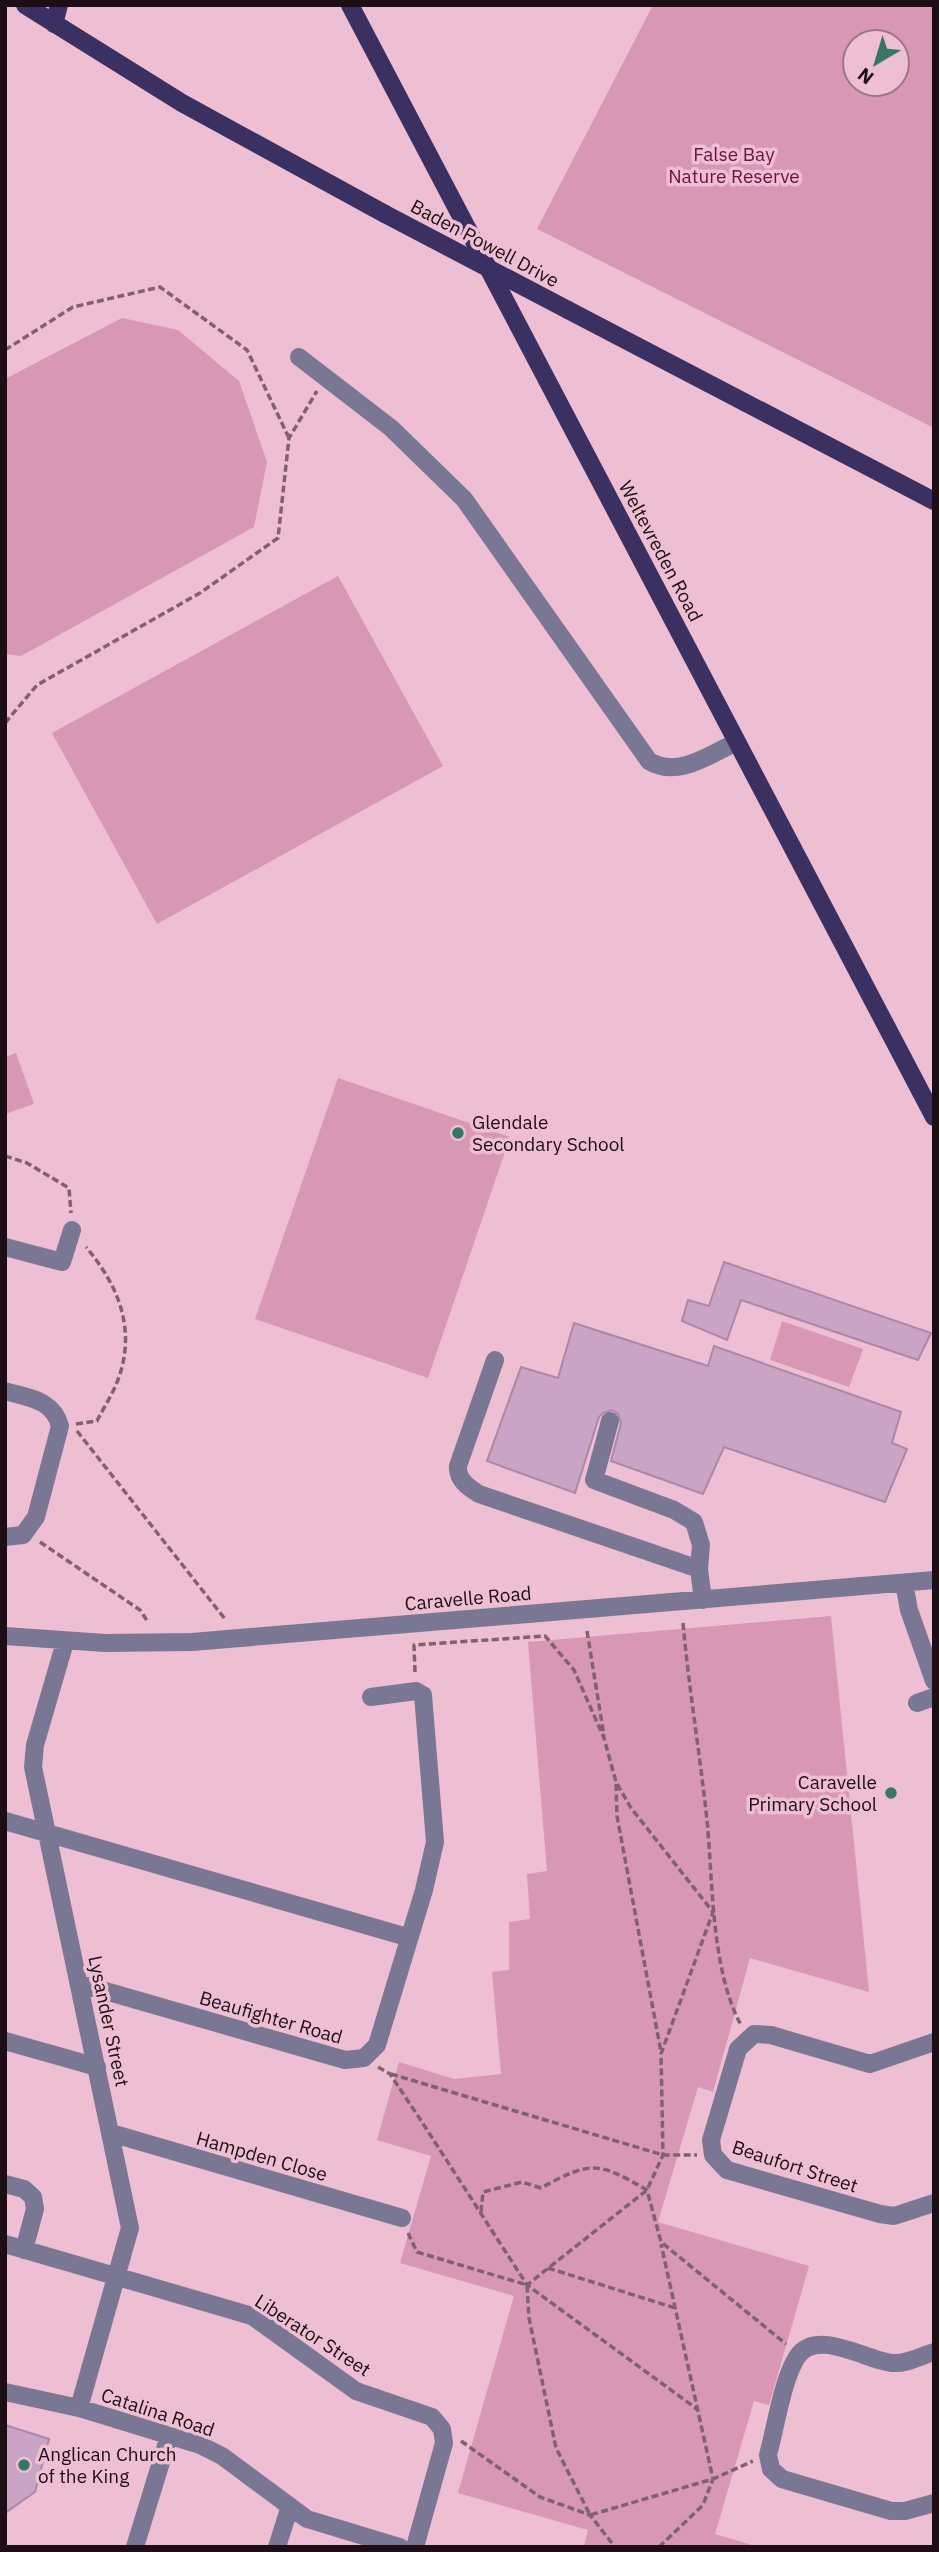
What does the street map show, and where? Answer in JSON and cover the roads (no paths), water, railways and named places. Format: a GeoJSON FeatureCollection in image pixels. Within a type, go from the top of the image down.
{"type":"FeatureCollection","features":[{"type":"Feature","properties":{"kind":"main road","name":"Baden Powell Drive"},"geometry":{"type":"LineString","coordinates":[[25,5],[232,132],[934,501]]}},
{"type":"Feature","properties":{"kind":"main road"},"geometry":{"type":"LineString","coordinates":[[54,24],[59,5]]}},
{"type":"Feature","properties":{"kind":"main road","name":"Weltevreden Road"},"geometry":{"type":"LineString","coordinates":[[350,5],[934,1117]]}},
{"type":"Feature","properties":{"kind":"street"},"geometry":{"type":"LineString","coordinates":[[299,357],[391,428],[464,499],[649,761],[657,766],[677,768],[737,742]]}},
{"type":"Feature","properties":{"kind":"street"},"geometry":{"type":"LineString","coordinates":[[5,1247],[62,1262],[72,1230]]}},
{"type":"Feature","properties":{"kind":"street"},"geometry":{"type":"LineString","coordinates":[[495,1360],[458,1466],[460,1478],[466,1486],[479,1494],[699,1569]]}},
{"type":"Feature","properties":{"kind":"street"},"geometry":{"type":"LineString","coordinates":[[5,1391],[47,1404],[55,1412],[60,1426],[43,1496],[27,1532],[18,1537],[5,1537]]}},
{"type":"Feature","properties":{"kind":"street"},"geometry":{"type":"LineString","coordinates":[[610,1421],[594,1480],[674,1510],[694,1522],[701,1545],[699,1569],[703,1600]]}},
{"type":"Feature","properties":{"kind":"street","name":"Caravelle Road"},"geometry":{"type":"LineString","coordinates":[[5,1636],[65,1642],[192,1642],[934,1580]]}},
{"type":"Feature","properties":{"kind":"street"},"geometry":{"type":"LineString","coordinates":[[904,1583],[909,1610],[934,1681]]}},
{"type":"Feature","properties":{"kind":"street","name":"Lysander Street"},"geometry":{"type":"LineString","coordinates":[[65,1642],[33,1756],[35,1784],[81,1984],[130,2228],[79,2408]]}},
{"type":"Feature","properties":{"kind":"street","name":"Beaufighter Road"},"geometry":{"type":"LineString","coordinates":[[81,1984],[345,2060],[364,2058],[377,2045],[407,1937],[424,1890],[435,1842],[424,1698],[421,1692],[416,1691],[371,1696]]}},
{"type":"Feature","properties":{"kind":"street"},"geometry":{"type":"LineString","coordinates":[[5,1821],[407,1937]]}},
{"type":"Feature","properties":{"kind":"street","name":"Beaufort Street"},"geometry":{"type":"LineString","coordinates":[[934,2042],[870,2064],[771,2035],[754,2034],[738,2049],[711,2140],[713,2155],[727,2170],[880,2214],[894,2216],[934,2203]]}},
{"type":"Feature","properties":{"kind":"street"},"geometry":{"type":"LineString","coordinates":[[5,2041],[97,2067]]}},
{"type":"Feature","properties":{"kind":"street","name":"Hampden Close"},"geometry":{"type":"LineString","coordinates":[[111,2133],[402,2218]]}},
{"type":"Feature","properties":{"kind":"street"},"geometry":{"type":"LineString","coordinates":[[5,2184],[24,2189],[33,2197],[35,2209],[24,2250]]}},
{"type":"Feature","properties":{"kind":"street","name":"Liberator Street"},"geometry":{"type":"LineString","coordinates":[[5,2244],[252,2316],[356,2391],[432,2417],[442,2429],[444,2443],[415,2547]]}},
{"type":"Feature","properties":{"kind":"street"},"geometry":{"type":"LineString","coordinates":[[934,2352],[894,2364],[825,2345],[806,2349],[799,2355],[792,2369],[768,2455],[771,2469],[782,2479],[864,2505],[905,2511],[934,2503]]}},
{"type":"Feature","properties":{"kind":"street","name":"Catalina Road"},"geometry":{"type":"LineString","coordinates":[[5,2392],[79,2408],[213,2451],[316,2522],[400,2547]]}},
{"type":"Feature","properties":{"kind":"street"},"geometry":{"type":"LineString","coordinates":[[135,2547],[169,2436]]}},
{"type":"Feature","properties":{"kind":"street"},"geometry":{"type":"LineString","coordinates":[[277,2547],[290,2506]]}},
{"type":"Feature","properties":{"kind":"place","name":"Glendale Secondary School"},"geometry":{"type":"Point","coordinates":[458,1133]}},
{"type":"Feature","properties":{"kind":"place","name":"Caravelle Primary School"},"geometry":{"type":"Point","coordinates":[891,1793]}},
{"type":"Feature","properties":{"kind":"place","name":"Anglican Church of the King"},"geometry":{"type":"Point","coordinates":[24,2465]}},
{"type":"Feature","properties":{"kind":"park label","name":"False Bay Nature Reserve"},"geometry":{"type":"Point","coordinates":[734,165]}}]}
